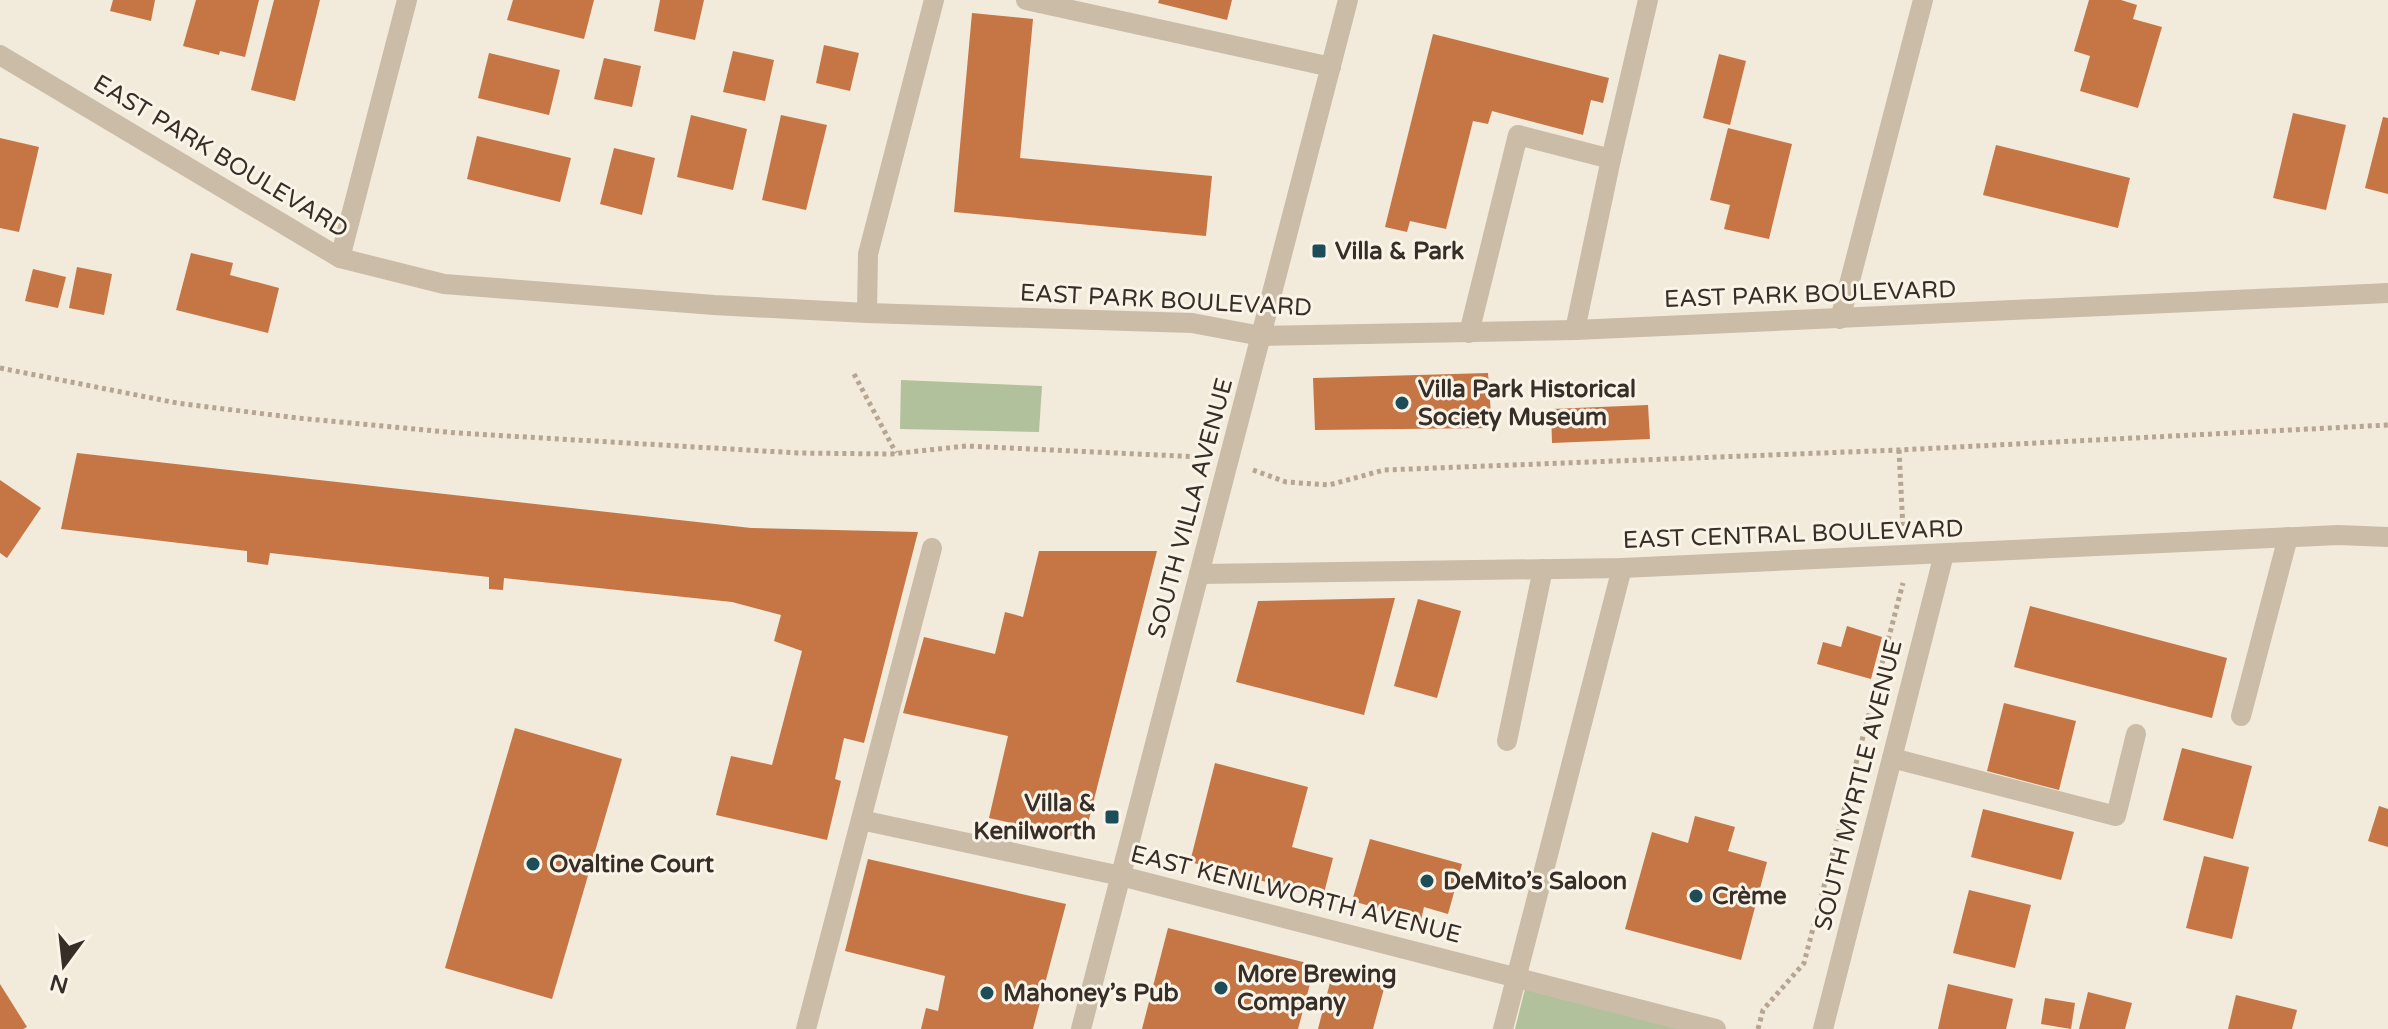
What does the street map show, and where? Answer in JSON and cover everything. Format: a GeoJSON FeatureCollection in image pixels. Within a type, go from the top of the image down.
{"type":"FeatureCollection","features":[{"type":"Feature","properties":{"kind":"street"},"geometry":{"type":"LineString","coordinates":[[340,258],[407,0]]}},
{"type":"Feature","properties":{"kind":"street"},"geometry":{"type":"LineString","coordinates":[[867,313],[868,254],[934,0]]}},
{"type":"Feature","properties":{"kind":"street"},"geometry":{"type":"LineString","coordinates":[[1026,0],[1331,67]]}},
{"type":"Feature","properties":{"kind":"street","name":"SOUTH VILLA AVENUE"},"geometry":{"type":"LineString","coordinates":[[1081,1029],[1348,0]]}},
{"type":"Feature","properties":{"kind":"street"},"geometry":{"type":"LineString","coordinates":[[1575,330],[1648,0]]}},
{"type":"Feature","properties":{"kind":"street"},"geometry":{"type":"LineString","coordinates":[[1840,319],[1923,0]]}},
{"type":"Feature","properties":{"kind":"street","name":"EAST PARK BOULEVARD"},"geometry":{"type":"LineString","coordinates":[[0,55],[340,258],[444,284],[714,305],[867,313],[1192,323],[1261,336],[1575,330],[2388,293]]}},
{"type":"Feature","properties":{"kind":"street"},"geometry":{"type":"LineString","coordinates":[[1469,333],[1518,135],[1611,159]]}},
{"type":"Feature","properties":{"kind":"street"},"geometry":{"type":"LineString","coordinates":[[2241,716],[2288,537]]}},
{"type":"Feature","properties":{"kind":"street","name":"EAST CENTRAL BOULEVARD"},"geometry":{"type":"LineString","coordinates":[[1199,574],[1622,568],[2288,537],[2388,537]]}},
{"type":"Feature","properties":{"kind":"street"},"geometry":{"type":"LineString","coordinates":[[806,1029],[932,548]]}},
{"type":"Feature","properties":{"kind":"street","name":"SOUTH MYRTLE AVENUE"},"geometry":{"type":"LineString","coordinates":[[1823,1029],[1944,554]]}},
{"type":"Feature","properties":{"kind":"street"},"geometry":{"type":"LineString","coordinates":[[1503,1029],[1622,568]]}},
{"type":"Feature","properties":{"kind":"street"},"geometry":{"type":"LineString","coordinates":[[1507,741],[1543,569]]}},
{"type":"Feature","properties":{"kind":"street"},"geometry":{"type":"LineString","coordinates":[[1892,758],[2116,816],[2136,734]]}},
{"type":"Feature","properties":{"kind":"street","name":"EAST KENILWORTH AVENUE"},"geometry":{"type":"LineString","coordinates":[[861,820],[1121,876],[1716,1029]]}},
{"type":"Feature","properties":{"kind":"path"},"geometry":{"type":"LineString","coordinates":[[0,368],[177,403],[326,421],[589,442],[798,453],[896,453],[966,446],[1185,455],[1210,459]]}},
{"type":"Feature","properties":{"kind":"path"},"geometry":{"type":"LineString","coordinates":[[854,374],[896,453]]}},
{"type":"Feature","properties":{"kind":"path"},"geometry":{"type":"LineString","coordinates":[[1252,470],[1286,482],[1329,485],[1384,470],[1899,450],[2388,425]]}},
{"type":"Feature","properties":{"kind":"path"},"geometry":{"type":"LineString","coordinates":[[1899,450],[1903,535]]}},
{"type":"Feature","properties":{"kind":"path"},"geometry":{"type":"LineString","coordinates":[[1758,1029],[1763,1010],[1804,963],[1904,579]]}},
{"type":"Feature","properties":{"kind":"green space"},"geometry":{"type":"Polygon","coordinates":[[[901,380],[1042,386],[1039,432],[900,429],[901,380]]]}},
{"type":"Feature","properties":{"kind":"green space"},"geometry":{"type":"Polygon","coordinates":[[[1525,989],[1679,1029],[1515,1029],[1525,989]]]}},
{"type":"Feature","properties":{"kind":"building"},"geometry":{"type":"Polygon","coordinates":[[[113,0],[155,0],[151,21],[110,11],[113,0]]]}},
{"type":"Feature","properties":{"kind":"building"},"geometry":{"type":"Polygon","coordinates":[[[196,0],[259,0],[245,57],[220,51],[219,55],[183,46],[196,0]]]}},
{"type":"Feature","properties":{"kind":"building"},"geometry":{"type":"Polygon","coordinates":[[[274,0],[320,0],[295,101],[251,90],[274,0]]]}},
{"type":"Feature","properties":{"kind":"building"},"geometry":{"type":"Polygon","coordinates":[[[513,0],[594,0],[584,39],[507,20],[513,0]]]}},
{"type":"Feature","properties":{"kind":"building"},"geometry":{"type":"Polygon","coordinates":[[[660,0],[704,0],[695,40],[654,31],[660,0]]]}},
{"type":"Feature","properties":{"kind":"building"},"geometry":{"type":"Polygon","coordinates":[[[1159,0],[1232,0],[1227,20],[1158,3],[1159,0]]]}},
{"type":"Feature","properties":{"kind":"building"},"geometry":{"type":"Polygon","coordinates":[[[2089,0],[2121,0],[2137,5],[2133,19],[2162,27],[2138,108],[2080,91],[2090,56],[2074,51],[2089,0]]]}},
{"type":"Feature","properties":{"kind":"building"},"geometry":{"type":"Polygon","coordinates":[[[972,13],[1033,19],[1020,158],[1212,176],[1206,236],[954,212],[972,13]]]}},
{"type":"Feature","properties":{"kind":"building"},"geometry":{"type":"Polygon","coordinates":[[[1433,34],[1609,78],[1603,103],[1591,100],[1583,135],[1492,111],[1488,124],[1473,121],[1446,229],[1410,221],[1407,232],[1385,227],[1433,34]]]}},
{"type":"Feature","properties":{"kind":"building"},"geometry":{"type":"Polygon","coordinates":[[[824,45],[859,53],[850,91],[816,83],[824,45]]]}},
{"type":"Feature","properties":{"kind":"building"},"geometry":{"type":"Polygon","coordinates":[[[733,51],[774,60],[765,101],[723,92],[733,51]]]}},
{"type":"Feature","properties":{"kind":"building"},"geometry":{"type":"Polygon","coordinates":[[[489,53],[560,70],[549,115],[478,98],[489,53]]]}},
{"type":"Feature","properties":{"kind":"building"},"geometry":{"type":"Polygon","coordinates":[[[1719,54],[1746,61],[1730,125],[1703,118],[1719,54]]]}},
{"type":"Feature","properties":{"kind":"building"},"geometry":{"type":"Polygon","coordinates":[[[604,58],[641,66],[632,107],[594,99],[604,58]]]}},
{"type":"Feature","properties":{"kind":"building"},"geometry":{"type":"Polygon","coordinates":[[[2293,113],[2346,125],[2326,210],[2273,198],[2293,113]]]}},
{"type":"Feature","properties":{"kind":"building"},"geometry":{"type":"Polygon","coordinates":[[[691,115],[747,129],[733,190],[677,177],[691,115]]]}},
{"type":"Feature","properties":{"kind":"building"},"geometry":{"type":"Polygon","coordinates":[[[781,115],[827,125],[806,210],[762,200],[781,115]]]}},
{"type":"Feature","properties":{"kind":"building"},"geometry":{"type":"Polygon","coordinates":[[[2383,117],[2388,118],[2388,194],[2365,188],[2383,117]]]}},
{"type":"Feature","properties":{"kind":"building"},"geometry":{"type":"Polygon","coordinates":[[[1728,128],[1792,144],[1769,239],[1724,229],[1730,205],[1710,200],[1728,128]]]}},
{"type":"Feature","properties":{"kind":"building"},"geometry":{"type":"Polygon","coordinates":[[[477,136],[571,158],[560,202],[467,179],[477,136]]]}},
{"type":"Feature","properties":{"kind":"building"},"geometry":{"type":"Polygon","coordinates":[[[0,138],[39,147],[19,232],[0,228],[0,138]]]}},
{"type":"Feature","properties":{"kind":"building"},"geometry":{"type":"Polygon","coordinates":[[[1996,145],[2130,178],[2118,228],[1983,195],[1996,145]]]}},
{"type":"Feature","properties":{"kind":"building"},"geometry":{"type":"Polygon","coordinates":[[[614,148],[655,158],[642,215],[600,204],[614,148]]]}},
{"type":"Feature","properties":{"kind":"building"},"geometry":{"type":"Polygon","coordinates":[[[191,253],[233,263],[230,275],[279,288],[268,333],[176,310],[191,253]]]}},
{"type":"Feature","properties":{"kind":"building"},"geometry":{"type":"Polygon","coordinates":[[[77,267],[112,274],[104,315],[69,308],[77,267]]]}},
{"type":"Feature","properties":{"kind":"building"},"geometry":{"type":"Polygon","coordinates":[[[33,269],[66,277],[58,308],[25,301],[33,269]]]}},
{"type":"Feature","properties":{"kind":"building","name":"Villa Park Historical Society Museum"},"geometry":{"type":"Polygon","coordinates":[[[1488,373],[1492,428],[1315,430],[1313,378],[1488,373]]]}},
{"type":"Feature","properties":{"kind":"building"},"geometry":{"type":"Polygon","coordinates":[[[1648,405],[1650,439],[1552,443],[1551,409],[1648,405]]]}},
{"type":"Feature","properties":{"kind":"building"},"geometry":{"type":"Polygon","coordinates":[[[77,453],[751,528],[918,532],[864,743],[844,738],[835,779],[841,781],[827,840],[716,815],[731,756],[772,765],[802,651],[774,641],[781,615],[732,602],[504,578],[503,590],[489,589],[489,577],[270,553],[268,565],[247,562],[247,551],[61,529],[77,453]]]}},
{"type":"Feature","properties":{"kind":"building"},"geometry":{"type":"Polygon","coordinates":[[[0,480],[41,508],[7,558],[0,553],[0,480]]]}},
{"type":"Feature","properties":{"kind":"building"},"geometry":{"type":"Polygon","coordinates":[[[1039,551],[1157,551],[1084,839],[989,818],[1008,736],[903,713],[924,637],[995,654],[1005,612],[1023,617],[1039,551]]]}},
{"type":"Feature","properties":{"kind":"building"},"geometry":{"type":"Polygon","coordinates":[[[1395,598],[1364,715],[1236,682],[1258,601],[1395,598]]]}},
{"type":"Feature","properties":{"kind":"building"},"geometry":{"type":"Polygon","coordinates":[[[1418,599],[1461,611],[1437,698],[1394,686],[1418,599]]]}},
{"type":"Feature","properties":{"kind":"building"},"geometry":{"type":"Polygon","coordinates":[[[2030,606],[2227,658],[2212,718],[2014,667],[2030,606]]]}},
{"type":"Feature","properties":{"kind":"building"},"geometry":{"type":"Polygon","coordinates":[[[1847,626],[1882,637],[1871,679],[1817,664],[1823,642],[1841,647],[1847,626]]]}},
{"type":"Feature","properties":{"kind":"building"},"geometry":{"type":"Polygon","coordinates":[[[2004,703],[2076,721],[2059,790],[1987,771],[2004,703]]]}},
{"type":"Feature","properties":{"kind":"building","name":"Ovaltine Court"},"geometry":{"type":"Polygon","coordinates":[[[515,728],[622,759],[552,999],[445,968],[515,728]]]}},
{"type":"Feature","properties":{"kind":"building"},"geometry":{"type":"Polygon","coordinates":[[[2182,748],[2252,766],[2233,839],[2163,820],[2182,748]]]}},
{"type":"Feature","properties":{"kind":"building"},"geometry":{"type":"Polygon","coordinates":[[[1215,763],[1308,787],[1292,847],[1333,858],[1323,897],[1190,862],[1215,763]]]}},
{"type":"Feature","properties":{"kind":"building"},"geometry":{"type":"Polygon","coordinates":[[[2379,806],[2388,809],[2388,847],[2368,841],[2379,806]]]}},
{"type":"Feature","properties":{"kind":"building"},"geometry":{"type":"Polygon","coordinates":[[[1983,809],[2074,832],[2061,880],[1971,857],[1983,809]]]}},
{"type":"Feature","properties":{"kind":"building","name":"Crème"},"geometry":{"type":"Polygon","coordinates":[[[1695,816],[1735,827],[1728,851],[1767,862],[1741,960],[1625,929],[1652,832],[1688,843],[1695,816]]]}},
{"type":"Feature","properties":{"kind":"building"},"geometry":{"type":"Polygon","coordinates":[[[1370,839],[1462,864],[1448,914],[1424,907],[1421,920],[1352,901],[1370,839]]]}},
{"type":"Feature","properties":{"kind":"building"},"geometry":{"type":"Polygon","coordinates":[[[2204,856],[2249,867],[2232,939],[2186,928],[2204,856]]]}},
{"type":"Feature","properties":{"kind":"building"},"geometry":{"type":"Polygon","coordinates":[[[868,859],[1066,904],[1033,1029],[921,1029],[926,1008],[938,1011],[945,976],[845,951],[868,859]]]}},
{"type":"Feature","properties":{"kind":"building"},"geometry":{"type":"Polygon","coordinates":[[[1969,890],[2031,905],[2015,968],[1953,953],[1969,890]]]}},
{"type":"Feature","properties":{"kind":"building"},"geometry":{"type":"Polygon","coordinates":[[[1168,928],[1315,965],[1298,1029],[1142,1029],[1168,928]]]}},
{"type":"Feature","properties":{"kind":"building"},"geometry":{"type":"Polygon","coordinates":[[[1333,971],[1385,985],[1373,1029],[1318,1029],[1333,971]]]}},
{"type":"Feature","properties":{"kind":"building"},"geometry":{"type":"Polygon","coordinates":[[[0,984],[27,1027],[0,1029],[0,984]]]}},
{"type":"Feature","properties":{"kind":"building"},"geometry":{"type":"Polygon","coordinates":[[[1948,984],[2013,999],[2006,1029],[1938,1029],[1948,984]]]}},
{"type":"Feature","properties":{"kind":"building"},"geometry":{"type":"Polygon","coordinates":[[[2088,992],[2132,1003],[2125,1029],[2079,1029],[2088,992]]]}},
{"type":"Feature","properties":{"kind":"building"},"geometry":{"type":"Polygon","coordinates":[[[2236,995],[2297,1010],[2292,1029],[2228,1029],[2236,995]]]}},
{"type":"Feature","properties":{"kind":"building"},"geometry":{"type":"Polygon","coordinates":[[[2045,998],[2075,1003],[2071,1029],[2041,1024],[2045,998]]]}},
{"type":"Feature","properties":{"kind":"place","name":"Villa & Park"},"geometry":{"type":"Point","coordinates":[1319,251]}},
{"type":"Feature","properties":{"kind":"place","name":"Villa Park Historical Society Museum"},"geometry":{"type":"Point","coordinates":[1402,403]}},
{"type":"Feature","properties":{"kind":"place","name":"Villa & Kenilworth"},"geometry":{"type":"Point","coordinates":[1112,817]}},
{"type":"Feature","properties":{"kind":"place","name":"Ovaltine Court"},"geometry":{"type":"Point","coordinates":[533,864]}},
{"type":"Feature","properties":{"kind":"place","name":"DeMito’s Saloon"},"geometry":{"type":"Point","coordinates":[1427,881]}},
{"type":"Feature","properties":{"kind":"place","name":"Crème"},"geometry":{"type":"Point","coordinates":[1696,896]}},
{"type":"Feature","properties":{"kind":"place","name":"More Brewing Company"},"geometry":{"type":"Point","coordinates":[1221,988]}},
{"type":"Feature","properties":{"kind":"place","name":"Mahoney’s Pub"},"geometry":{"type":"Point","coordinates":[987,993]}}]}
